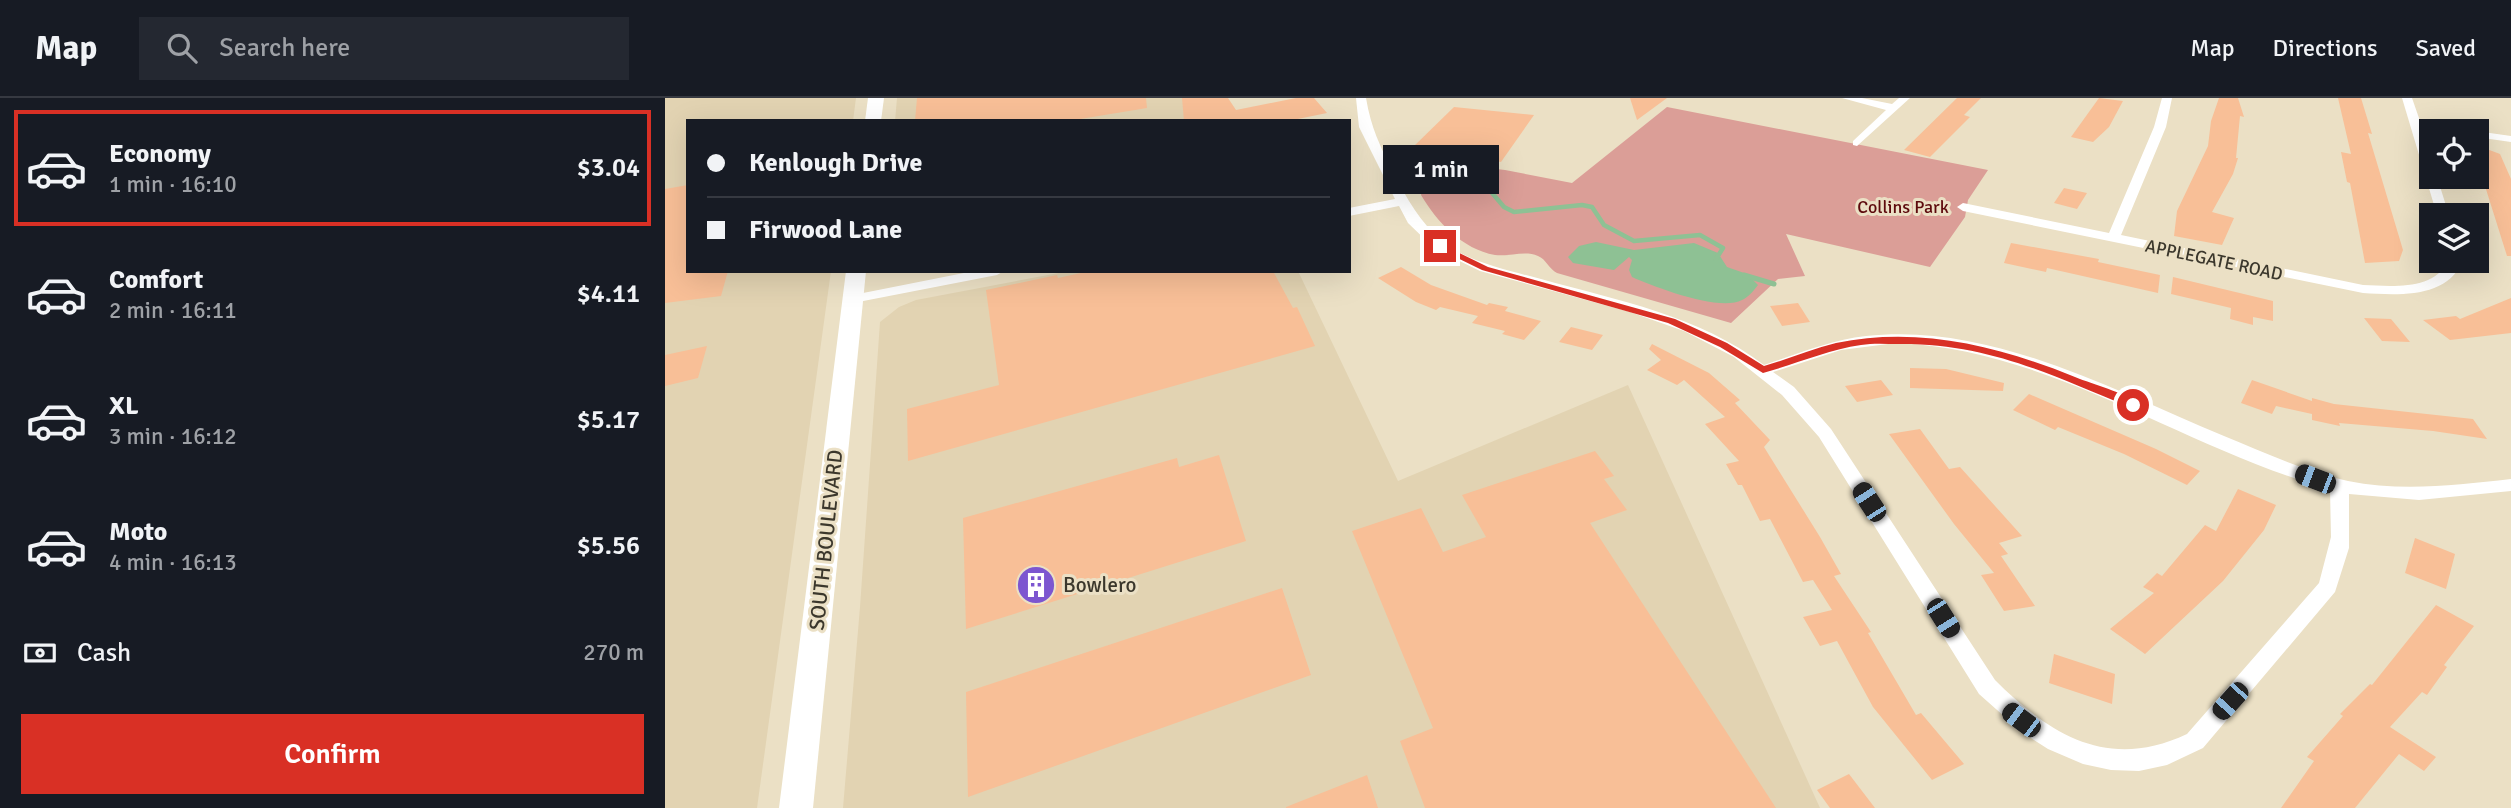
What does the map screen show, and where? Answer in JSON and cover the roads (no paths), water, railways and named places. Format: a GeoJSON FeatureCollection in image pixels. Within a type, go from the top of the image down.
{"type":"FeatureCollection","features":[{"type":"Feature","properties":{"kind":"main road"},"geometry":{"type":"LineString","coordinates":[[873,119],[876,98]]}},
{"type":"Feature","properties":{"kind":"main road","name":"SOUTH BOULEVARD"},"geometry":{"type":"LineString","coordinates":[[796,808],[856,273]]}},
{"type":"Feature","properties":{"kind":"street"},"geometry":{"type":"LineString","coordinates":[[1361,98],[1365,127],[1402,202],[1424,234],[1461,258],[1499,273],[1671,321],[1724,345],[1763,370],[1788,391],[1825,433],[1987,687],[2008,710],[2034,731],[2087,755],[2119,761],[2149,760],[2175,754],[2195,741],[2328,587],[2339,560],[2343,531],[2339,485]]}},
{"type":"Feature","properties":{"kind":"street"},"geometry":{"type":"LineString","coordinates":[[1847,98],[1893,108]]}},
{"type":"Feature","properties":{"kind":"street"},"geometry":{"type":"LineString","coordinates":[[1857,142],[1905,98]]}},
{"type":"Feature","properties":{"kind":"street"},"geometry":{"type":"LineString","coordinates":[[2113,239],[2160,127],[2167,98]]}},
{"type":"Feature","properties":{"kind":"street"},"geometry":{"type":"LineString","coordinates":[[2407,98],[2419,137]]}},
{"type":"Feature","properties":{"kind":"street"},"geometry":{"type":"LineString","coordinates":[[2415,124],[2419,125]]}},
{"type":"Feature","properties":{"kind":"street"},"geometry":{"type":"LineString","coordinates":[[2489,136],[2511,139]]}},
{"type":"Feature","properties":{"kind":"street"},"geometry":{"type":"LineString","coordinates":[[1351,212],[1402,202]]}},
{"type":"Feature","properties":{"kind":"street","name":"APPLEGATE ROAD"},"geometry":{"type":"LineString","coordinates":[[1963,207],[2363,289],[2410,289],[2429,285],[2448,273]]}},
{"type":"Feature","properties":{"kind":"street"},"geometry":{"type":"LineString","coordinates":[[853,299],[987,273]]}},
{"type":"Feature","properties":{"kind":"street"},"geometry":{"type":"LineString","coordinates":[[1763,370],[1835,347],[1881,340],[1935,341],[1987,349],[2038,365],[2251,454],[2339,485],[2399,494],[2437,494],[2511,485]]}},
{"type":"Feature","properties":{"kind":"waterway"},"geometry":{"type":"LineString","coordinates":[[1438,179],[1463,178],[1482,181],[1504,207],[1514,212],[1582,205],[1592,207],[1604,225],[1634,241],[1700,235],[1723,248],[1716,259]]}},
{"type":"Feature","properties":{"kind":"waterway"},"geometry":{"type":"LineString","coordinates":[[1744,275],[1774,284]]}},
{"type":"Feature","properties":{"kind":"place","name":"Bowlero"},"geometry":{"type":"Point","coordinates":[1036,585]}},
{"type":"Feature","properties":{"kind":"park label","name":"Collins Park"},"geometry":{"type":"Point","coordinates":[1903,207]}}]}
